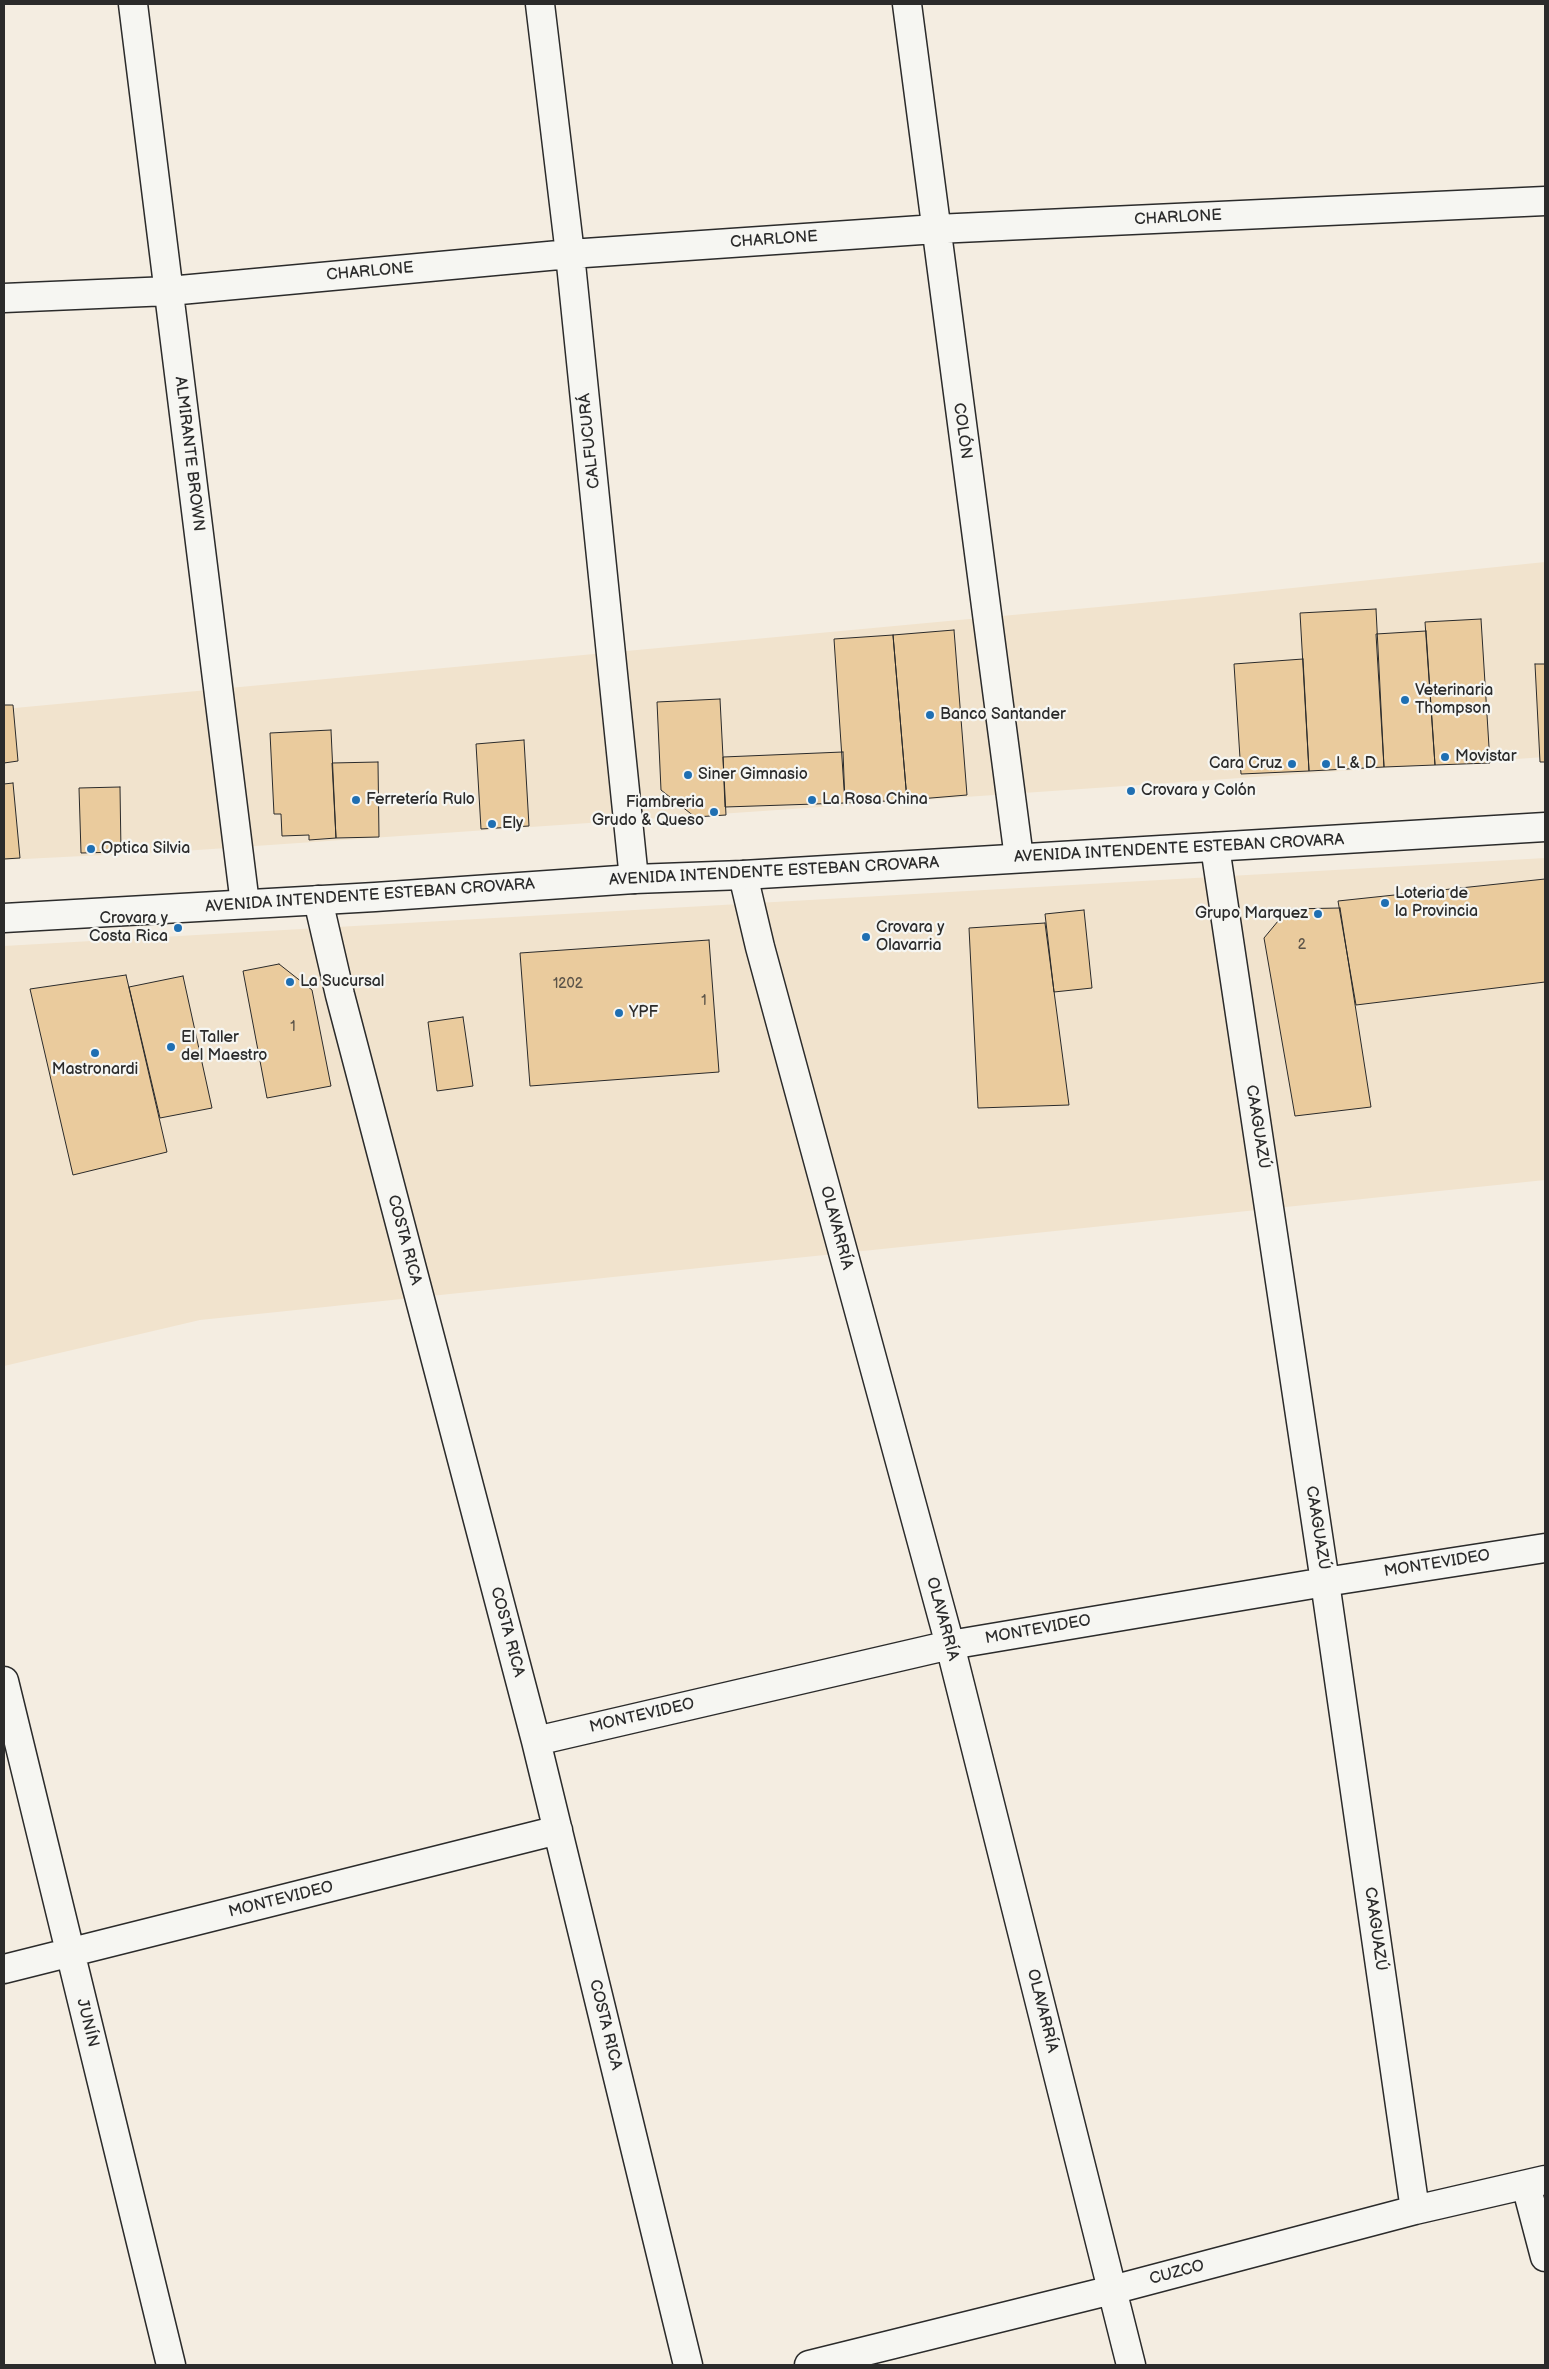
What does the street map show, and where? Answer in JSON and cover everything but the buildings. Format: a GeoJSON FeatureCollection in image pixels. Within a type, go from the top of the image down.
{"type":"FeatureCollection","features":[{"type":"Feature","properties":{"kind":"street","name":"ALMIRANTE BROWN"},"geometry":{"type":"LineString","coordinates":[[133,4],[245,904]]}},
{"type":"Feature","properties":{"kind":"street","name":"CALFUCURÁ"},"geometry":{"type":"LineString","coordinates":[[540,4],[570,254],[634,879]]}},
{"type":"Feature","properties":{"kind":"street","name":"COLÓN"},"geometry":{"type":"LineString","coordinates":[[907,4],[1018,858]]}},
{"type":"Feature","properties":{"kind":"street","name":"CHARLONE"},"geometry":{"type":"LineString","coordinates":[[4,298],[169,291],[570,254],[936,229],[1545,201]]}},
{"type":"Feature","properties":{"kind":"street","name":"AVENIDA INTENDENTE ESTEBAN CROVARA"},"geometry":{"type":"LineString","coordinates":[[4,918],[634,879],[743,875],[1545,827]]}},
{"type":"Feature","properties":{"kind":"street","name":"CAAGUAZÚ"},"geometry":{"type":"LineString","coordinates":[[1215,846],[1325,1582],[1415,2210]]}},
{"type":"Feature","properties":{"kind":"street","name":"OLAVARRÍA"},"geometry":{"type":"LineString","coordinates":[[743,875],[760,947],[950,1645],[1131,2365]]}},
{"type":"Feature","properties":{"kind":"street","name":"COSTA RICA"},"geometry":{"type":"LineString","coordinates":[[318,900],[340,995],[536,1741],[688,2365]]}},
{"type":"Feature","properties":{"kind":"street","name":"MONTEVIDEO"},"geometry":{"type":"LineString","coordinates":[[536,1741],[950,1645],[1325,1582],[1545,1548]]}},
{"type":"Feature","properties":{"kind":"street","name":"JUNÍN"},"geometry":{"type":"LineString","coordinates":[[4,1681],[171,2365]]}},
{"type":"Feature","properties":{"kind":"street","name":"MONTEVIDEO"},"geometry":{"type":"LineString","coordinates":[[4,1969],[558,1830]]}},
{"type":"Feature","properties":{"kind":"street","name":"CUZCO"},"geometry":{"type":"LineString","coordinates":[[809,2365],[1112,2290],[1415,2210],[1535,2183]]}},
{"type":"Feature","properties":{"kind":"street"},"geometry":{"type":"LineString","coordinates":[[1535,2183],[1545,2257]]}},
{"type":"Feature","properties":{"kind":"shaded area"},"geometry":{"type":"Polygon","coordinates":[[[1545,562],[1545,757],[183,851],[4,860],[4,709],[1195,598],[1545,562]]]}},
{"type":"Feature","properties":{"kind":"shaded area"},"geometry":{"type":"Polygon","coordinates":[[[1545,858],[1545,1180],[200,1320],[4,1366],[4,946],[1545,858]]]}},
{"type":"Feature","properties":{"kind":"place","name":"Veterinaria Thompson"},"geometry":{"type":"Point","coordinates":[1405,700]}},
{"type":"Feature","properties":{"kind":"place","name":"Banco Santander"},"geometry":{"type":"Point","coordinates":[930,715]}},
{"type":"Feature","properties":{"kind":"place","name":"Movistar"},"geometry":{"type":"Point","coordinates":[1445,757]}},
{"type":"Feature","properties":{"kind":"place","name":"Cara Cruz"},"geometry":{"type":"Point","coordinates":[1292,764]}},
{"type":"Feature","properties":{"kind":"place","name":"L & D"},"geometry":{"type":"Point","coordinates":[1326,764]}},
{"type":"Feature","properties":{"kind":"place","name":"Siner Gimnasio"},"geometry":{"type":"Point","coordinates":[688,775]}},
{"type":"Feature","properties":{"kind":"place","name":"Crovara y Colón"},"geometry":{"type":"Point","coordinates":[1131,791]}},
{"type":"Feature","properties":{"kind":"place","name":"Ferretería Rulo"},"geometry":{"type":"Point","coordinates":[356,800]}},
{"type":"Feature","properties":{"kind":"place","name":"La Rosa China"},"geometry":{"type":"Point","coordinates":[812,800]}},
{"type":"Feature","properties":{"kind":"place","name":"Fiambreria Grudo & Queso"},"geometry":{"type":"Point","coordinates":[714,812]}},
{"type":"Feature","properties":{"kind":"place","name":"Ely"},"geometry":{"type":"Point","coordinates":[492,824]}},
{"type":"Feature","properties":{"kind":"place","name":"Optica Silvia"},"geometry":{"type":"Point","coordinates":[91,849]}},
{"type":"Feature","properties":{"kind":"place","name":"Loteria de la Provincia"},"geometry":{"type":"Point","coordinates":[1385,903]}},
{"type":"Feature","properties":{"kind":"place","name":"Grupo Marquez"},"geometry":{"type":"Point","coordinates":[1318,914]}},
{"type":"Feature","properties":{"kind":"place","name":"Crovara y Costa Rica"},"geometry":{"type":"Point","coordinates":[178,928]}},
{"type":"Feature","properties":{"kind":"place","name":"Crovara y Olavarria"},"geometry":{"type":"Point","coordinates":[866,937]}},
{"type":"Feature","properties":{"kind":"place","name":"La Sucursal"},"geometry":{"type":"Point","coordinates":[290,982]}},
{"type":"Feature","properties":{"kind":"place","name":"YPF"},"geometry":{"type":"Point","coordinates":[619,1013]}},
{"type":"Feature","properties":{"kind":"place","name":"El Taller del Maestro"},"geometry":{"type":"Point","coordinates":[171,1047]}},
{"type":"Feature","properties":{"kind":"place","name":"Mastronardi"},"geometry":{"type":"Point","coordinates":[95,1053]}}]}
